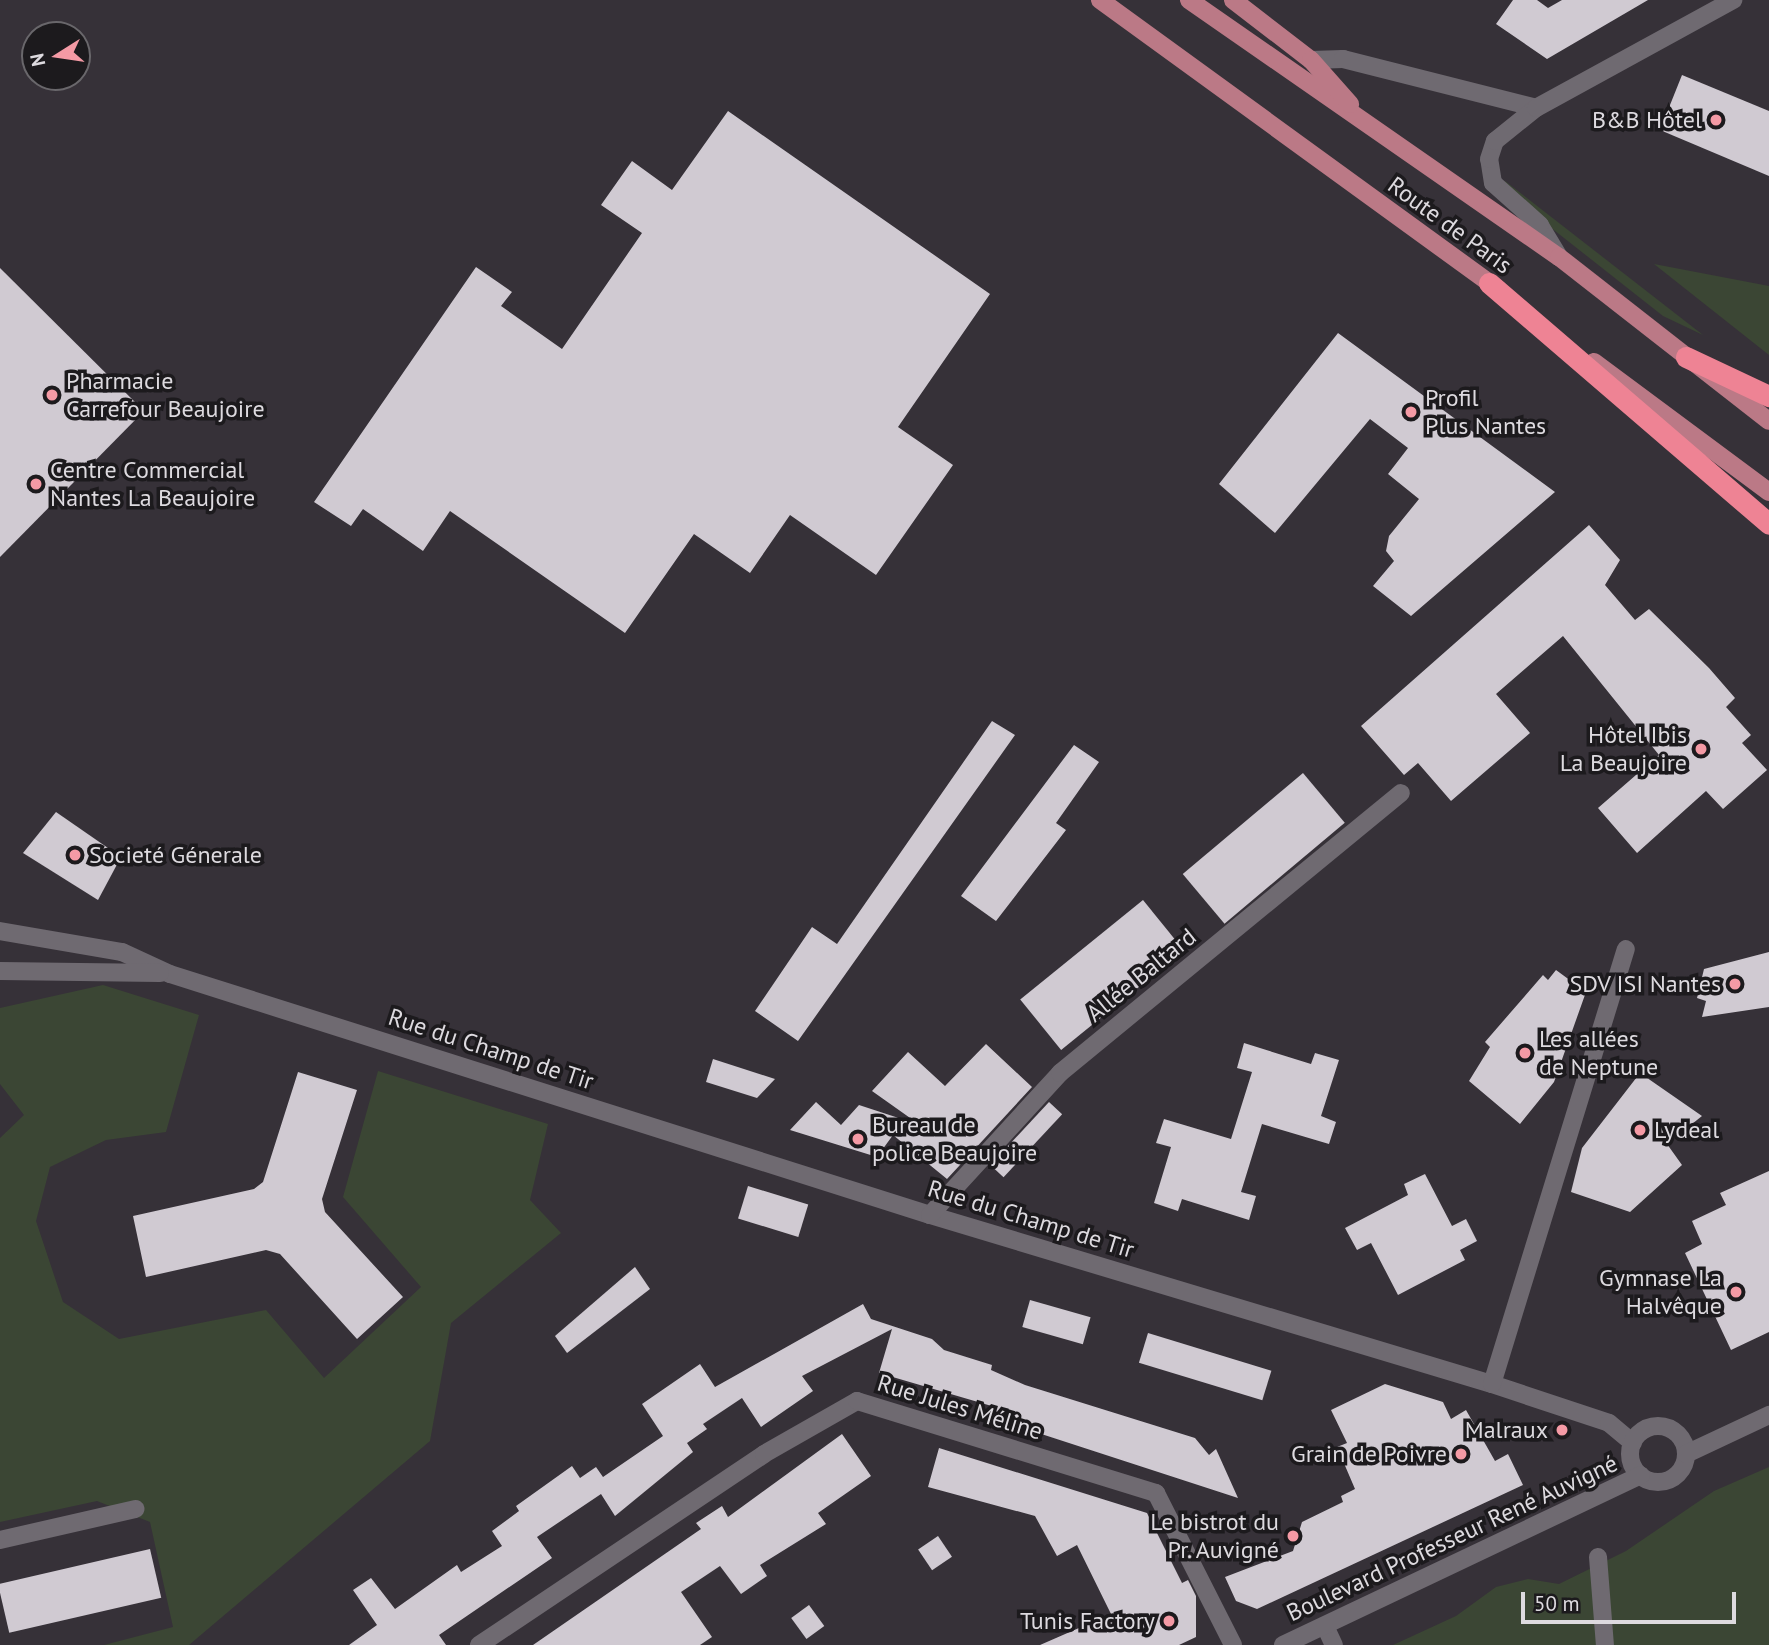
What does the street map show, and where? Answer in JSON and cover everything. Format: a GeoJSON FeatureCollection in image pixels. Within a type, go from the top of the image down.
{"type":"FeatureCollection","features":[{"type":"Feature","properties":{"kind":"highway"},"geometry":{"type":"LineString","coordinates":[[1489,283],[1769,524]]}},
{"type":"Feature","properties":{"kind":"highway"},"geometry":{"type":"LineString","coordinates":[[1686,357],[1769,396]]}},
{"type":"Feature","properties":{"kind":"main road","name":"Route de Paris"},"geometry":{"type":"LineString","coordinates":[[1100,0],[1489,283],[1769,492]]}},
{"type":"Feature","properties":{"kind":"main road","name":"Route de Paris"},"geometry":{"type":"LineString","coordinates":[[1189,0],[1559,257],[1769,421]]}},
{"type":"Feature","properties":{"kind":"main road"},"geometry":{"type":"LineString","coordinates":[[1236,1],[1311,60],[1371,128]]}},
{"type":"Feature","properties":{"kind":"street"},"geometry":{"type":"LineString","coordinates":[[1559,257],[1540,225],[1493,183],[1489,171],[1495,141],[1536,108],[1733,0]]}},
{"type":"Feature","properties":{"kind":"street"},"geometry":{"type":"LineString","coordinates":[[1311,60],[1343,59],[1536,108]]}},
{"type":"Feature","properties":{"kind":"street","name":"Allée Baltard"},"geometry":{"type":"LineString","coordinates":[[930,1215],[1060,1073],[1401,793]]}},
{"type":"Feature","properties":{"kind":"street","name":"Rue du Champ de Tir"},"geometry":{"type":"LineString","coordinates":[[0,931],[122,952],[170,974],[930,1215],[1492,1384],[1609,1423],[1633,1443]]}},
{"type":"Feature","properties":{"kind":"street"},"geometry":{"type":"LineString","coordinates":[[1492,1384],[1626,949]]}},
{"type":"Feature","properties":{"kind":"street","name":"Rue du Champ de Tir"},"geometry":{"type":"LineString","coordinates":[[0,971],[170,974]]}},
{"type":"Feature","properties":{"kind":"street","name":"Rue Jules Méline"},"geometry":{"type":"LineString","coordinates":[[479,1645],[764,1454],[858,1401],[1156,1493],[1233,1645]]}},
{"type":"Feature","properties":{"kind":"street"},"geometry":{"type":"LineString","coordinates":[[1686,1454],[1681,1437],[1661,1426],[1644,1430],[1633,1443],[1632,1460],[1641,1475],[1656,1482],[1673,1478],[1686,1454],[1769,1415]]}},
{"type":"Feature","properties":{"kind":"street","name":"Boulevard Professeur René Auvigné"},"geometry":{"type":"LineString","coordinates":[[1283,1645],[1641,1475]]}},
{"type":"Feature","properties":{"kind":"street"},"geometry":{"type":"LineString","coordinates":[[0,1540],[135,1509]]}},
{"type":"Feature","properties":{"kind":"street"},"geometry":{"type":"LineString","coordinates":[[1598,1557],[1605,1645]]}},
{"type":"Feature","properties":{"kind":"street"},"geometry":{"type":"LineString","coordinates":[[1325,1626],[1334,1645]]}},
{"type":"Feature","properties":{"kind":"green space"},"geometry":{"type":"Polygon","coordinates":[[[1505,181],[1703,335],[1663,316],[1507,193],[1505,181]]]}},
{"type":"Feature","properties":{"kind":"green space"},"geometry":{"type":"Polygon","coordinates":[[[1654,264],[1769,286],[1769,355],[1654,264]]]}},
{"type":"Feature","properties":{"kind":"green space"},"geometry":{"type":"Polygon","coordinates":[[[103,985],[199,1015],[166,1132],[106,1140],[50,1167],[36,1221],[63,1302],[119,1339],[266,1310],[324,1378],[421,1287],[343,1197],[378,1071],[548,1124],[530,1200],[561,1233],[451,1323],[430,1441],[189,1645],[104,1645],[173,1627],[150,1522],[97,1501],[0,1522],[0,1138],[24,1115],[0,1084],[0,1008],[103,985]]]}},
{"type":"Feature","properties":{"kind":"green space"},"geometry":{"type":"Polygon","coordinates":[[[1769,1467],[1769,1645],[1393,1645],[1456,1616],[1496,1587],[1528,1579],[1559,1584],[1626,1551],[1714,1491],[1769,1467]]]}},
{"type":"Feature","properties":{"kind":"building"},"geometry":{"type":"Polygon","coordinates":[[[1513,0],[1537,0],[1548,8],[1562,0],[1648,0],[1547,59],[1496,24],[1513,0]]]}},
{"type":"Feature","properties":{"kind":"building","name":"B&B Hôtel"},"geometry":{"type":"Polygon","coordinates":[[[1682,75],[1769,111],[1769,176],[1660,130],[1682,75]]]}},
{"type":"Feature","properties":{"kind":"building"},"geometry":{"type":"Polygon","coordinates":[[[728,111],[990,294],[898,427],[953,465],[876,575],[790,515],[750,573],[694,534],[625,633],[450,511],[423,551],[363,509],[351,526],[314,502],[476,267],[512,292],[501,306],[562,349],[642,233],[601,205],[632,161],[672,190],[728,111]]]}},
{"type":"Feature","properties":{"kind":"building","name":"Centre Commercial Nantes La Beaujoire"},"geometry":{"type":"Polygon","coordinates":[[[0,268],[144,411],[0,557],[0,268]]]}},
{"type":"Feature","properties":{"kind":"building"},"geometry":{"type":"Polygon","coordinates":[[[1338,333],[1555,492],[1411,616],[1373,586],[1394,561],[1386,551],[1389,536],[1419,499],[1388,474],[1408,448],[1370,419],[1275,533],[1219,484],[1338,333]]]}},
{"type":"Feature","properties":{"kind":"building"},"geometry":{"type":"Polygon","coordinates":[[[1589,525],[1620,560],[1605,585],[1635,620],[1649,609],[1709,668],[1735,698],[1726,707],[1751,735],[1742,743],[1767,770],[1723,809],[1706,791],[1637,853],[1598,808],[1659,755],[1563,636],[1496,694],[1530,733],[1451,801],[1418,763],[1404,775],[1361,726],[1589,525]]]}},
{"type":"Feature","properties":{"kind":"building"},"geometry":{"type":"Polygon","coordinates":[[[992,721],[1015,735],[798,1041],[755,1011],[812,927],[837,944],[992,721]]]}},
{"type":"Feature","properties":{"kind":"building"},"geometry":{"type":"Polygon","coordinates":[[[1074,745],[1099,762],[1056,823],[1066,830],[996,921],[961,896],[1074,745]]]}},
{"type":"Feature","properties":{"kind":"building"},"geometry":{"type":"Polygon","coordinates":[[[1303,773],[1345,823],[1225,924],[1183,874],[1303,773]]]}},
{"type":"Feature","properties":{"kind":"building","name":"Societé Génerale"},"geometry":{"type":"Polygon","coordinates":[[[56,812],[121,857],[98,900],[23,853],[56,812]]]}},
{"type":"Feature","properties":{"kind":"building"},"geometry":{"type":"Polygon","coordinates":[[[1143,900],[1184,951],[1061,1050],[1020,999],[1143,900]]]}},
{"type":"Feature","properties":{"kind":"building","name":"SDV ISI Nantes"},"geometry":{"type":"Polygon","coordinates":[[[1769,952],[1769,1007],[1702,1017],[1706,1001],[1697,998],[1704,969],[1769,952]]]}},
{"type":"Feature","properties":{"kind":"building","name":"Les allées de Neptune"},"geometry":{"type":"Polygon","coordinates":[[[1556,970],[1586,992],[1554,1082],[1520,1124],[1469,1081],[1490,1047],[1485,1042],[1543,975],[1548,980],[1556,970]]]}},
{"type":"Feature","properties":{"kind":"building"},"geometry":{"type":"Polygon","coordinates":[[[1244,1043],[1311,1064],[1315,1053],[1339,1060],[1321,1116],[1336,1122],[1329,1144],[1262,1124],[1241,1192],[1256,1196],[1249,1220],[1182,1199],[1178,1211],[1154,1203],[1171,1147],[1156,1143],[1164,1119],[1231,1139],[1252,1072],[1237,1068],[1244,1043]]]}},
{"type":"Feature","properties":{"kind":"building"},"geometry":{"type":"Polygon","coordinates":[[[986,1044],[1032,1087],[947,1179],[893,1135],[877,1157],[790,1130],[816,1102],[841,1125],[859,1105],[920,1125],[872,1091],[908,1052],[945,1086],[986,1044]]]}},
{"type":"Feature","properties":{"kind":"building"},"geometry":{"type":"Polygon","coordinates":[[[713,1059],[775,1079],[757,1098],[706,1082],[713,1059]]]}},
{"type":"Feature","properties":{"kind":"building"},"geometry":{"type":"Polygon","coordinates":[[[298,1072],[357,1090],[322,1199],[325,1212],[403,1297],[357,1339],[280,1254],[266,1250],[146,1277],[133,1216],[254,1189],[263,1182],[298,1072]]]}},
{"type":"Feature","properties":{"kind":"building","name":"Lydeal"},"geometry":{"type":"Polygon","coordinates":[[[1640,1073],[1702,1116],[1667,1144],[1682,1165],[1630,1212],[1571,1192],[1582,1148],[1640,1073]]]}},
{"type":"Feature","properties":{"kind":"building"},"geometry":{"type":"Polygon","coordinates":[[[1049,1102],[1062,1114],[1004,1177],[990,1165],[1049,1102]]]}},
{"type":"Feature","properties":{"kind":"building","name":"Gymnase La Halvêque"},"geometry":{"type":"Polygon","coordinates":[[[1769,1171],[1769,1332],[1731,1350],[1685,1253],[1702,1244],[1692,1221],[1726,1205],[1720,1193],[1769,1171]]]}},
{"type":"Feature","properties":{"kind":"building"},"geometry":{"type":"Polygon","coordinates":[[[1425,1174],[1452,1226],[1466,1219],[1477,1241],[1460,1250],[1465,1260],[1398,1295],[1371,1243],[1357,1250],[1345,1228],[1408,1195],[1404,1184],[1425,1174]]]}},
{"type":"Feature","properties":{"kind":"building"},"geometry":{"type":"Polygon","coordinates":[[[748,1186],[808,1204],[798,1237],[738,1219],[748,1186]]]}},
{"type":"Feature","properties":{"kind":"building"},"geometry":{"type":"Polygon","coordinates":[[[635,1267],[650,1289],[567,1353],[555,1336],[635,1267]]]}},
{"type":"Feature","properties":{"kind":"building"},"geometry":{"type":"Polygon","coordinates":[[[1030,1300],[1091,1317],[1083,1344],[1022,1327],[1030,1300]]]}},
{"type":"Feature","properties":{"kind":"building"},"geometry":{"type":"Polygon","coordinates":[[[863,1304],[871,1319],[932,1339],[944,1350],[992,1365],[991,1370],[1025,1385],[1195,1438],[1209,1455],[1216,1449],[1238,1498],[992,1418],[995,1407],[879,1373],[892,1329],[802,1376],[813,1391],[761,1427],[742,1398],[703,1424],[707,1429],[687,1443],[693,1452],[615,1516],[601,1494],[537,1537],[552,1558],[439,1635],[446,1645],[349,1645],[377,1625],[353,1590],[371,1578],[395,1609],[457,1565],[461,1572],[502,1546],[492,1531],[519,1511],[516,1506],[572,1466],[580,1478],[596,1467],[603,1477],[663,1436],[642,1404],[700,1364],[715,1387],[863,1304]]]}},
{"type":"Feature","properties":{"kind":"building"},"geometry":{"type":"Polygon","coordinates":[[[1148,1333],[1271,1371],[1262,1400],[1139,1363],[1148,1333]]]}},
{"type":"Feature","properties":{"kind":"building"},"geometry":{"type":"Polygon","coordinates":[[[1385,1384],[1443,1402],[1451,1419],[1466,1410],[1495,1461],[1508,1454],[1523,1485],[1257,1609],[1236,1601],[1225,1577],[1293,1551],[1302,1522],[1343,1502],[1341,1496],[1355,1489],[1337,1447],[1347,1443],[1331,1410],[1385,1384]]]}},
{"type":"Feature","properties":{"kind":"building"},"geometry":{"type":"Polygon","coordinates":[[[842,1434],[871,1476],[818,1513],[826,1524],[760,1565],[767,1576],[741,1594],[720,1566],[681,1592],[712,1637],[700,1645],[533,1645],[701,1529],[696,1523],[722,1506],[728,1517],[842,1434]]]}},
{"type":"Feature","properties":{"kind":"building"},"geometry":{"type":"Polygon","coordinates":[[[939,1448],[1147,1513],[1182,1583],[1188,1580],[1196,1596],[1196,1637],[1179,1645],[1040,1645],[1111,1614],[1077,1545],[1057,1556],[1035,1516],[928,1487],[939,1448]]]}},
{"type":"Feature","properties":{"kind":"building"},"geometry":{"type":"Polygon","coordinates":[[[938,1536],[952,1557],[932,1570],[918,1549],[938,1536]]]}},
{"type":"Feature","properties":{"kind":"building"},"geometry":{"type":"Polygon","coordinates":[[[150,1549],[161,1598],[9,1633],[0,1584],[150,1549]]]}},
{"type":"Feature","properties":{"kind":"building"},"geometry":{"type":"Polygon","coordinates":[[[809,1605],[824,1626],[806,1639],[791,1618],[809,1605]]]}},
{"type":"Feature","properties":{"kind":"place","name":"B&B Hôtel"},"geometry":{"type":"Point","coordinates":[1716,120]}},
{"type":"Feature","properties":{"kind":"place","name":"Pharmacie Carrefour Beaujoire"},"geometry":{"type":"Point","coordinates":[52,395]}},
{"type":"Feature","properties":{"kind":"place","name":"Profil Plus Nantes"},"geometry":{"type":"Point","coordinates":[1411,412]}},
{"type":"Feature","properties":{"kind":"place","name":"Centre Commercial Nantes La Beaujoire"},"geometry":{"type":"Point","coordinates":[36,484]}},
{"type":"Feature","properties":{"kind":"place","name":"Hôtel Ibis La Beaujoire"},"geometry":{"type":"Point","coordinates":[1701,749]}},
{"type":"Feature","properties":{"kind":"place","name":"Societé Génerale"},"geometry":{"type":"Point","coordinates":[75,855]}},
{"type":"Feature","properties":{"kind":"place","name":"SDV ISI Nantes"},"geometry":{"type":"Point","coordinates":[1735,984]}},
{"type":"Feature","properties":{"kind":"place","name":"Les allées de Neptune"},"geometry":{"type":"Point","coordinates":[1525,1053]}},
{"type":"Feature","properties":{"kind":"place","name":"Lydeal"},"geometry":{"type":"Point","coordinates":[1640,1130]}},
{"type":"Feature","properties":{"kind":"place","name":"Bureau de police Beaujoire"},"geometry":{"type":"Point","coordinates":[858,1139]}},
{"type":"Feature","properties":{"kind":"place","name":"Gymnase La Halvêque"},"geometry":{"type":"Point","coordinates":[1736,1292]}},
{"type":"Feature","properties":{"kind":"place","name":"Malraux"},"geometry":{"type":"Point","coordinates":[1562,1430]}},
{"type":"Feature","properties":{"kind":"place","name":"Grain de Poivre"},"geometry":{"type":"Point","coordinates":[1461,1454]}},
{"type":"Feature","properties":{"kind":"place","name":"Le bistrot du Pr. Auvigné"},"geometry":{"type":"Point","coordinates":[1293,1536]}},
{"type":"Feature","properties":{"kind":"place","name":"Tunis Factory"},"geometry":{"type":"Point","coordinates":[1169,1621]}}]}
